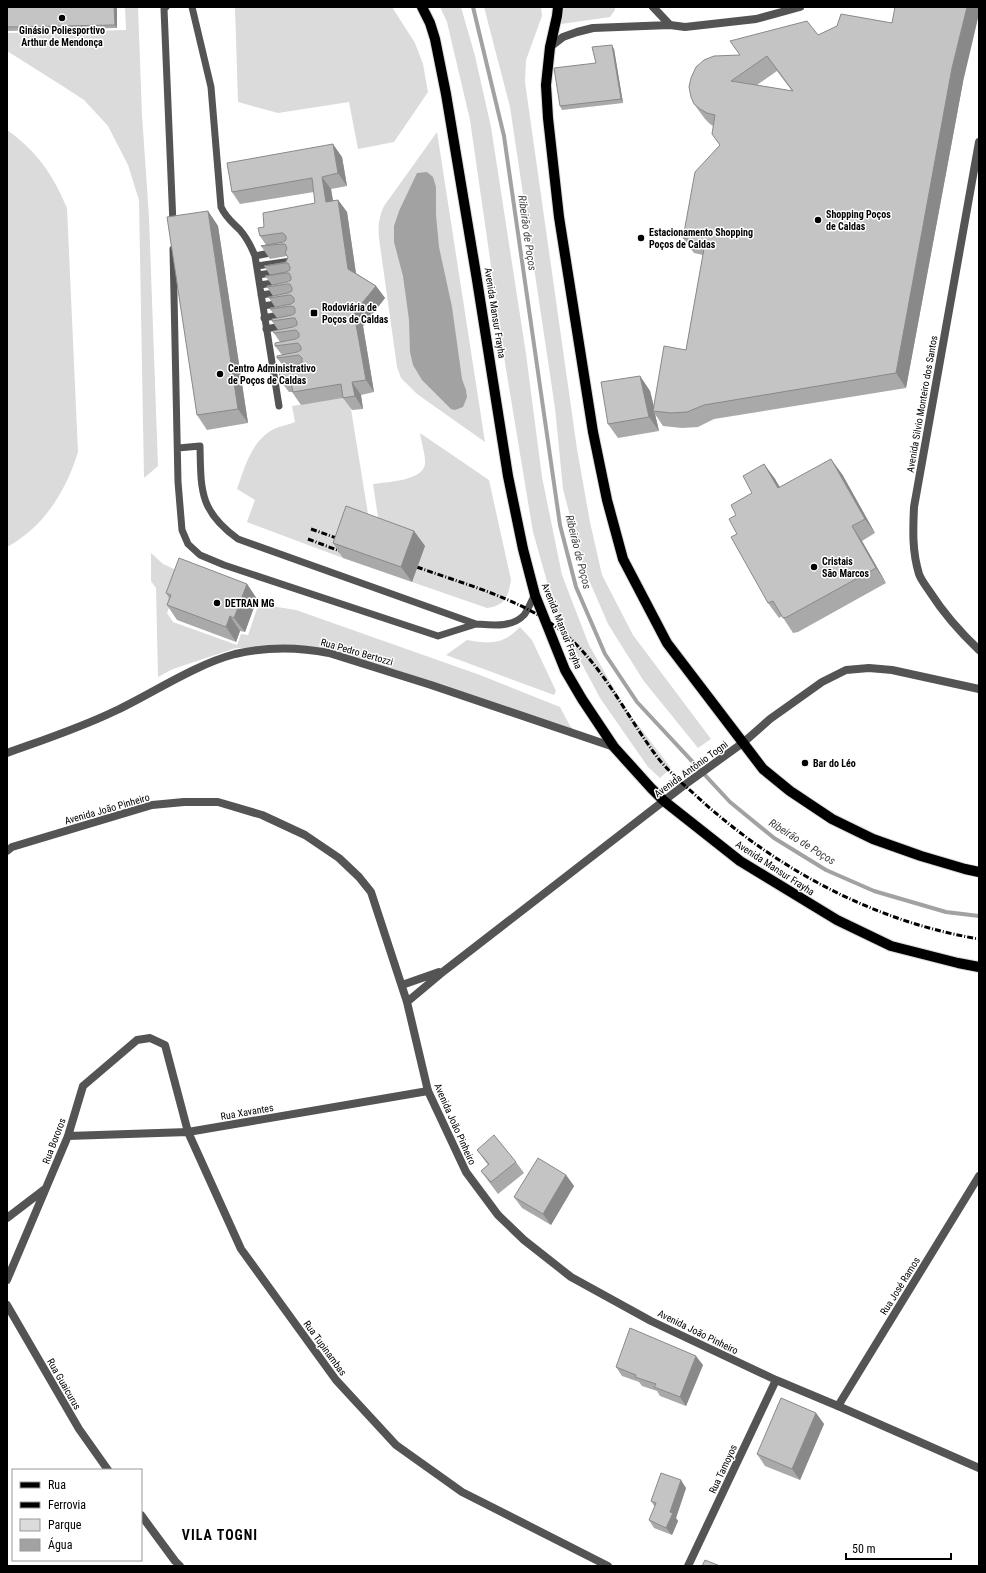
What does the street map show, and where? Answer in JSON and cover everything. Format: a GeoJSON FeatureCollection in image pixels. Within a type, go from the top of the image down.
{"type":"FeatureCollection","features":[{"type":"Feature","properties":{"kind":"main road","name":"Avenida Mansur Frayha"},"geometry":{"type":"LineString","coordinates":[[422,7],[430,23],[435,39],[446,94],[478,280],[508,476],[535,595],[566,670],[600,728],[614,747],[664,801],[740,861],[837,920],[891,946],[979,967]]}},
{"type":"Feature","properties":{"kind":"main road"},"geometry":{"type":"LineString","coordinates":[[558,7],[550,47],[546,86],[559,217],[593,432],[607,500],[623,559],[667,643],[744,742],[763,769],[790,792],[832,818],[873,839],[921,856],[979,872]]}},
{"type":"Feature","properties":{"kind":"street"},"geometry":{"type":"LineString","coordinates":[[653,7],[670,25]]}},
{"type":"Feature","properties":{"kind":"street"},"geometry":{"type":"LineString","coordinates":[[550,47],[563,37],[593,28],[670,25],[685,27],[756,19],[800,7]]}},
{"type":"Feature","properties":{"kind":"street","name":"Avenida Silvio Monteiro dos Santos"},"geometry":{"type":"LineString","coordinates":[[979,142],[914,507],[912,534],[914,554],[919,576],[941,609],[962,634],[979,650]]}},
{"type":"Feature","properties":{"kind":"street","name":"Rua Pedro Bertozzi"},"geometry":{"type":"LineString","coordinates":[[7,753],[101,718],[198,669],[222,659],[236,654],[280,649],[314,650],[329,653],[431,685],[614,747]]}},
{"type":"Feature","properties":{"kind":"street","name":"Avenida Antônio Togni"},"geometry":{"type":"LineString","coordinates":[[407,1002],[444,971],[683,786],[744,742],[770,719],[822,682],[846,670],[869,668],[892,670],[979,689]]}},
{"type":"Feature","properties":{"kind":"street","name":"Avenida João Pinheiro"},"geometry":{"type":"LineString","coordinates":[[9,848],[152,805],[184,802],[218,802],[262,815],[305,835],[339,858],[359,877],[371,892],[407,1002],[428,1091],[466,1172],[498,1215],[524,1240],[578,1280],[651,1321],[776,1380],[979,1468]]}},
{"type":"Feature","properties":{"kind":"street","name":"Avenida Antônio Togni"},"geometry":{"type":"LineString","coordinates":[[402,985],[444,971]]}},
{"type":"Feature","properties":{"kind":"street","name":"Rua Tupinambas"},"geometry":{"type":"LineString","coordinates":[[150,1038],[165,1044],[188,1132],[241,1249],[336,1380],[396,1445],[462,1492],[608,1566]]}},
{"type":"Feature","properties":{"kind":"street","name":"Rua Bororos"},"geometry":{"type":"LineString","coordinates":[[7,1280],[68,1136],[83,1086],[137,1040],[150,1038]]}},
{"type":"Feature","properties":{"kind":"street","name":"Rua Xavantes"},"geometry":{"type":"LineString","coordinates":[[68,1136],[188,1132],[428,1091]]}},
{"type":"Feature","properties":{"kind":"street","name":"Rua José Ramos"},"geometry":{"type":"LineString","coordinates":[[838,1406],[979,1176]]}},
{"type":"Feature","properties":{"kind":"street"},"geometry":{"type":"LineString","coordinates":[[7,1218],[46,1189]]}},
{"type":"Feature","properties":{"kind":"street","name":"Rua Guaicurus"},"geometry":{"type":"LineString","coordinates":[[7,1305],[79,1429],[107,1469]]}},
{"type":"Feature","properties":{"kind":"street","name":"Rua Tamoyos"},"geometry":{"type":"LineString","coordinates":[[688,1566],[776,1380]]}},
{"type":"Feature","properties":{"kind":"street"},"geometry":{"type":"LineString","coordinates":[[142,1516],[180,1566]]}},
{"type":"Feature","properties":{"kind":"lane"},"geometry":{"type":"LineString","coordinates":[[166,7],[164,9],[173,230]]}},
{"type":"Feature","properties":{"kind":"lane"},"geometry":{"type":"LineString","coordinates":[[192,7],[211,87],[221,207],[225,216],[249,242],[255,256],[264,318],[271,340],[275,364],[279,406]]}},
{"type":"Feature","properties":{"kind":"lane"},"geometry":{"type":"LineString","coordinates":[[173,237],[180,514],[182,530],[188,544],[200,555],[438,636],[476,624]]}},
{"type":"Feature","properties":{"kind":"lane"},"geometry":{"type":"LineString","coordinates":[[255,256],[283,251]]}},
{"type":"Feature","properties":{"kind":"lane"},"geometry":{"type":"LineString","coordinates":[[257,266],[291,261]]}},
{"type":"Feature","properties":{"kind":"lane"},"geometry":{"type":"LineString","coordinates":[[258,275],[285,271]]}},
{"type":"Feature","properties":{"kind":"lane"},"geometry":{"type":"LineString","coordinates":[[260,285],[287,281]]}},
{"type":"Feature","properties":{"kind":"lane"},"geometry":{"type":"LineString","coordinates":[[261,295],[288,291]]}},
{"type":"Feature","properties":{"kind":"lane"},"geometry":{"type":"LineString","coordinates":[[263,306],[289,302]]}},
{"type":"Feature","properties":{"kind":"lane"},"geometry":{"type":"LineString","coordinates":[[264,318],[291,313]]}},
{"type":"Feature","properties":{"kind":"lane"},"geometry":{"type":"LineString","coordinates":[[266,328],[293,324]]}},
{"type":"Feature","properties":{"kind":"lane"},"geometry":{"type":"LineString","coordinates":[[178,448],[200,446],[203,496],[212,516],[224,529],[238,539],[476,624],[501,626],[512,623],[524,614],[535,595]]}},
{"type":"Feature","properties":{"kind":"green space"},"geometry":{"type":"Polygon","coordinates":[[[125,7],[138,7],[142,115],[149,217],[158,466],[144,478],[139,200],[128,165],[108,126],[84,100],[7,51],[7,33],[126,30],[125,7]]]}},
{"type":"Feature","properties":{"kind":"green space"},"geometry":{"type":"Polygon","coordinates":[[[235,7],[392,7],[415,43],[423,64],[428,92],[394,142],[358,149],[349,102],[278,113],[238,102],[235,7]]]}},
{"type":"Feature","properties":{"kind":"green space"},"geometry":{"type":"Polygon","coordinates":[[[440,7],[461,7],[475,56],[491,127],[526,354],[542,477],[562,575],[589,645],[625,708],[671,768],[660,778],[648,767],[600,698],[557,617],[533,532],[505,363],[470,120],[447,22],[440,7]]]}},
{"type":"Feature","properties":{"kind":"green space"},"geometry":{"type":"Polygon","coordinates":[[[484,7],[541,7],[542,16],[526,60],[525,82],[577,449],[590,522],[602,575],[633,635],[711,739],[698,748],[643,680],[608,624],[583,566],[563,489],[555,408],[510,107],[484,7]]]}},
{"type":"Feature","properties":{"kind":"green space"},"geometry":{"type":"Polygon","coordinates":[[[562,7],[615,7],[615,10],[610,17],[561,24],[562,7]]]}},
{"type":"Feature","properties":{"kind":"green space"},"geometry":{"type":"Polygon","coordinates":[[[7,130],[27,146],[43,164],[62,196],[67,208],[78,452],[67,480],[52,507],[32,529],[7,547],[7,130]]]}},
{"type":"Feature","properties":{"kind":"green space"},"geometry":{"type":"Polygon","coordinates":[[[437,132],[485,442],[417,394],[401,378],[397,367],[379,238],[379,221],[384,206],[437,132]]]}},
{"type":"Feature","properties":{"kind":"green space"},"geometry":{"type":"Polygon","coordinates":[[[349,397],[370,526],[343,558],[247,522],[255,500],[237,489],[254,447],[266,434],[274,429],[295,422],[292,406],[349,397]]]}},
{"type":"Feature","properties":{"kind":"green space"},"geometry":{"type":"Polygon","coordinates":[[[420,433],[489,480],[511,580],[507,596],[498,605],[487,608],[412,582],[425,546],[380,530],[373,484],[403,480],[418,474],[423,470],[425,461],[420,433]]]}},
{"type":"Feature","properties":{"kind":"green space"},"geometry":{"type":"Polygon","coordinates":[[[151,553],[163,564],[183,573],[167,613],[173,622],[237,645],[241,634],[248,635],[258,606],[271,606],[296,610],[480,675],[560,707],[569,724],[576,733],[320,649],[236,648],[173,669],[158,677],[156,588],[151,581],[151,553]]]}},
{"type":"Feature","properties":{"kind":"green space"},"geometry":{"type":"Polygon","coordinates":[[[520,627],[532,640],[556,691],[554,695],[446,655],[467,640],[496,642],[508,637],[520,627]]]}},
{"type":"Feature","properties":{"kind":"water"},"geometry":{"type":"Polygon","coordinates":[[[427,172],[433,177],[436,187],[436,215],[439,247],[452,307],[462,379],[467,397],[463,407],[455,410],[451,409],[422,380],[413,365],[410,352],[409,320],[403,276],[394,242],[394,226],[399,211],[417,173],[427,172]]]}},
{"type":"Feature","properties":{"kind":"building","name":"Ginásio Poliesportivo Arthur de Mendonça"},"geometry":{"type":"Polygon","coordinates":[[[7,7],[114,7],[115,25],[7,27],[7,7]]]}},
{"type":"Feature","properties":{"kind":"building","name":"Shopping Poços de Caldas"},"geometry":{"type":"Polygon","coordinates":[[[895,7],[967,7],[952,68],[896,373],[704,405],[687,412],[671,413],[653,411],[664,346],[686,350],[705,243],[683,238],[695,172],[720,145],[712,134],[715,115],[700,109],[694,104],[691,97],[689,87],[696,67],[704,60],[714,56],[740,55],[730,41],[807,21],[818,35],[837,26],[841,14],[892,23],[895,7]],[[767,56],[731,81],[793,91],[767,56]]]}},
{"type":"Feature","properties":{"kind":"building"},"geometry":{"type":"Polygon","coordinates":[[[612,45],[621,99],[560,106],[554,68],[596,63],[592,47],[612,45]]]}},
{"type":"Feature","properties":{"kind":"building","name":"Rodoviária de Poços de Caldas"},"geometry":{"type":"Polygon","coordinates":[[[333,144],[338,173],[322,177],[326,202],[338,200],[348,269],[376,286],[354,313],[366,380],[352,382],[355,396],[343,398],[341,384],[293,392],[290,378],[280,380],[279,368],[299,364],[302,362],[302,358],[299,355],[277,358],[277,356],[297,352],[301,350],[301,347],[298,343],[275,346],[275,343],[296,339],[299,337],[299,333],[296,330],[274,333],[273,331],[297,325],[295,318],[272,321],[272,319],[292,315],[295,313],[294,307],[290,306],[270,309],[291,304],[294,302],[294,298],[291,295],[268,297],[292,291],[290,284],[267,286],[287,282],[291,280],[291,277],[289,273],[265,276],[286,272],[290,270],[290,267],[288,263],[264,266],[286,262],[288,257],[285,253],[287,248],[285,244],[261,246],[283,242],[286,240],[286,236],[281,233],[260,236],[258,228],[264,227],[263,213],[315,203],[312,178],[232,192],[227,163],[333,144]]]}},
{"type":"Feature","properties":{"kind":"building","name":"Centro Administrativo de Poços de Caldas"},"geometry":{"type":"Polygon","coordinates":[[[208,211],[238,409],[197,415],[167,217],[208,211]]]}},
{"type":"Feature","properties":{"kind":"building"},"geometry":{"type":"Polygon","coordinates":[[[640,376],[649,417],[608,424],[601,382],[640,376]]]}},
{"type":"Feature","properties":{"kind":"building","name":"Cristais São Marcos"},"geometry":{"type":"Polygon","coordinates":[[[831,459],[865,519],[852,526],[876,568],[783,618],[773,601],[768,603],[731,537],[737,534],[729,519],[736,515],[731,505],[752,493],[743,476],[764,464],[778,488],[831,459]]]}},
{"type":"Feature","properties":{"kind":"building"},"geometry":{"type":"Polygon","coordinates":[[[346,506],[414,531],[401,567],[333,543],[346,506]]]}},
{"type":"Feature","properties":{"kind":"building","name":"DETRAN MG"},"geometry":{"type":"Polygon","coordinates":[[[179,558],[247,584],[234,618],[230,616],[226,627],[167,605],[171,595],[166,593],[179,558]]]}},
{"type":"Feature","properties":{"kind":"building"},"geometry":{"type":"Polygon","coordinates":[[[494,1135],[516,1162],[491,1182],[481,1171],[489,1164],[477,1150],[494,1135]]]}},
{"type":"Feature","properties":{"kind":"building"},"geometry":{"type":"Polygon","coordinates":[[[538,1158],[566,1175],[543,1214],[514,1197],[538,1158]]]}},
{"type":"Feature","properties":{"kind":"building"},"geometry":{"type":"Polygon","coordinates":[[[630,1328],[696,1356],[680,1397],[654,1387],[656,1384],[635,1377],[636,1375],[616,1367],[630,1328]]]}},
{"type":"Feature","properties":{"kind":"building"},"geometry":{"type":"Polygon","coordinates":[[[781,1398],[816,1413],[792,1469],[757,1454],[781,1398]]]}},
{"type":"Feature","properties":{"kind":"building"},"geometry":{"type":"Polygon","coordinates":[[[661,1473],[681,1480],[670,1512],[673,1513],[666,1528],[649,1520],[656,1503],[651,1501],[661,1473]]]}},
{"type":"Feature","properties":{"kind":"building"},"geometry":{"type":"Polygon","coordinates":[[[705,1560],[720,1566],[702,1566],[705,1560]]]}},
{"type":"Feature","properties":{"kind":"waterway","name":"Ribeirão de Poços"},"geometry":{"type":"LineString","coordinates":[[473,7],[504,136],[560,525],[576,587],[605,654],[637,702],[730,802],[774,838],[826,870],[874,891],[946,912],[979,916]]}},
{"type":"Feature","properties":{"kind":"railway"},"geometry":{"type":"LineString","coordinates":[[311,529],[345,541]]}},
{"type":"Feature","properties":{"kind":"railway"},"geometry":{"type":"LineString","coordinates":[[308,539],[345,553]]}},
{"type":"Feature","properties":{"kind":"railway"},"geometry":{"type":"LineString","coordinates":[[417,567],[504,598],[537,614],[568,637],[583,651],[596,667],[655,754],[678,780],[734,828],[766,851],[798,872],[868,907],[941,931],[979,939]]}},
{"type":"Feature","properties":{"kind":"place","name":"Ginásio Poliesportivo Arthur de Mendonça"},"geometry":{"type":"Point","coordinates":[62,18]}},
{"type":"Feature","properties":{"kind":"place","name":"Shopping Poços de Caldas"},"geometry":{"type":"Point","coordinates":[818,220]}},
{"type":"Feature","properties":{"kind":"place","name":"Estacionamento Shopping Poços de Caldas"},"geometry":{"type":"Point","coordinates":[641,238]}},
{"type":"Feature","properties":{"kind":"place","name":"Rodoviária de Poços de Caldas"},"geometry":{"type":"Point","coordinates":[314,313]}},
{"type":"Feature","properties":{"kind":"place","name":"Centro Administrativo de Poços de Caldas"},"geometry":{"type":"Point","coordinates":[220,374]}},
{"type":"Feature","properties":{"kind":"place","name":"Cristais São Marcos"},"geometry":{"type":"Point","coordinates":[814,567]}},
{"type":"Feature","properties":{"kind":"place","name":"DETRAN MG"},"geometry":{"type":"Point","coordinates":[217,603]}},
{"type":"Feature","properties":{"kind":"place","name":"Bar do Léo"},"geometry":{"type":"Point","coordinates":[805,763]}},
{"type":"Feature","properties":{"kind":"district","name":"VILA TOGNI"},"geometry":{"type":"Point","coordinates":[220,1535]}}]}
